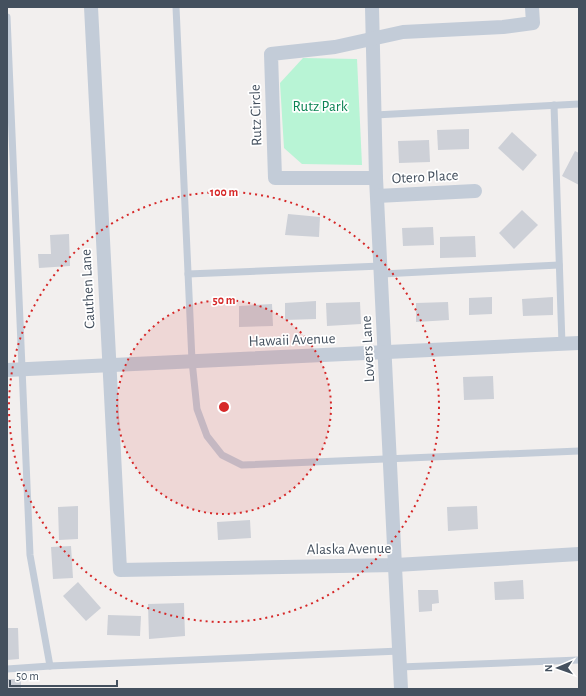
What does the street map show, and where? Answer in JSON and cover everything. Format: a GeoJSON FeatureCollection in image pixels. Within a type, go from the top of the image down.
{"type":"FeatureCollection","features":[{"type":"Feature","properties":{"kind":"street","name":"Cauthen Lane"},"geometry":{"type":"LineString","coordinates":[[91,7],[108,365],[120,570]]}},
{"type":"Feature","properties":{"kind":"street","name":"Lovers Lane"},"geometry":{"type":"LineString","coordinates":[[372,7],[376,178],[386,353],[401,689]]}},
{"type":"Feature","properties":{"kind":"street"},"geometry":{"type":"LineString","coordinates":[[373,38],[403,32],[503,28],[533,23],[532,7]]}},
{"type":"Feature","properties":{"kind":"street","name":"Rutz Circle"},"geometry":{"type":"LineString","coordinates":[[373,38],[335,47],[271,54],[275,178],[376,178]]}},
{"type":"Feature","properties":{"kind":"street","name":"Otero Place"},"geometry":{"type":"LineString","coordinates":[[378,196],[475,191]]}},
{"type":"Feature","properties":{"kind":"street","name":"Hawaii Avenue"},"geometry":{"type":"LineString","coordinates":[[7,370],[579,343]]}},
{"type":"Feature","properties":{"kind":"street","name":"Alaska Avenue"},"geometry":{"type":"LineString","coordinates":[[120,570],[396,565],[579,554]]}},
{"type":"Feature","properties":{"kind":"lane"},"geometry":{"type":"LineString","coordinates":[[176,7],[192,361],[197,409],[207,436],[222,455],[242,465],[579,451]]}},
{"type":"Feature","properties":{"kind":"lane"},"geometry":{"type":"LineString","coordinates":[[7,17],[30,555],[50,666]]}},
{"type":"Feature","properties":{"kind":"lane"},"geometry":{"type":"LineString","coordinates":[[375,115],[579,104]]}},
{"type":"Feature","properties":{"kind":"lane"},"geometry":{"type":"LineString","coordinates":[[554,105],[562,344]]}},
{"type":"Feature","properties":{"kind":"lane"},"geometry":{"type":"LineString","coordinates":[[188,274],[559,265]]}},
{"type":"Feature","properties":{"kind":"lane"},"geometry":{"type":"LineString","coordinates":[[7,670],[50,666],[400,651]]}},
{"type":"Feature","properties":{"kind":"lane"},"geometry":{"type":"LineString","coordinates":[[400,667],[579,660]]}},
{"type":"Feature","properties":{"kind":"green space","name":"Rutz Park"},"geometry":{"type":"Polygon","coordinates":[[[303,58],[357,59],[362,165],[302,164],[284,148],[280,83],[303,58]]]}},
{"type":"Feature","properties":{"kind":"building"},"geometry":{"type":"Polygon","coordinates":[[[469,129],[469,149],[438,150],[437,130],[469,129]]]}},
{"type":"Feature","properties":{"kind":"building"},"geometry":{"type":"Polygon","coordinates":[[[512,132],[537,155],[523,171],[498,148],[512,132]]]}},
{"type":"Feature","properties":{"kind":"building"},"geometry":{"type":"Polygon","coordinates":[[[429,140],[430,162],[399,163],[398,141],[429,140]]]}},
{"type":"Feature","properties":{"kind":"building"},"geometry":{"type":"Polygon","coordinates":[[[575,151],[579,153],[579,185],[562,176],[575,151]]]}},
{"type":"Feature","properties":{"kind":"building"},"geometry":{"type":"Polygon","coordinates":[[[522,210],[538,225],[514,249],[499,233],[522,210]]]}},
{"type":"Feature","properties":{"kind":"building"},"geometry":{"type":"Polygon","coordinates":[[[288,214],[320,217],[319,237],[285,235],[288,214]]]}},
{"type":"Feature","properties":{"kind":"building"},"geometry":{"type":"Polygon","coordinates":[[[433,227],[434,245],[403,246],[402,228],[433,227]]]}},
{"type":"Feature","properties":{"kind":"building"},"geometry":{"type":"Polygon","coordinates":[[[69,234],[70,266],[39,268],[38,254],[51,254],[50,235],[69,234]]]}},
{"type":"Feature","properties":{"kind":"building"},"geometry":{"type":"Polygon","coordinates":[[[475,236],[476,257],[440,258],[440,237],[475,236]]]}},
{"type":"Feature","properties":{"kind":"building"},"geometry":{"type":"Polygon","coordinates":[[[492,297],[492,314],[469,315],[469,298],[492,297]]]}},
{"type":"Feature","properties":{"kind":"building"},"geometry":{"type":"Polygon","coordinates":[[[553,297],[553,315],[523,316],[522,299],[553,297]]]}},
{"type":"Feature","properties":{"kind":"building"},"geometry":{"type":"Polygon","coordinates":[[[316,301],[316,319],[285,320],[285,303],[316,301]]]}},
{"type":"Feature","properties":{"kind":"building"},"geometry":{"type":"Polygon","coordinates":[[[360,302],[361,324],[327,326],[326,303],[360,302]]]}},
{"type":"Feature","properties":{"kind":"building"},"geometry":{"type":"Polygon","coordinates":[[[448,302],[449,320],[416,322],[416,303],[448,302]]]}},
{"type":"Feature","properties":{"kind":"building"},"geometry":{"type":"Polygon","coordinates":[[[272,304],[273,326],[239,327],[239,306],[272,304]]]}},
{"type":"Feature","properties":{"kind":"building"},"geometry":{"type":"Polygon","coordinates":[[[493,376],[494,399],[464,400],[463,377],[493,376]]]}},
{"type":"Feature","properties":{"kind":"building"},"geometry":{"type":"Polygon","coordinates":[[[78,506],[78,539],[59,540],[58,507],[78,506]]]}},
{"type":"Feature","properties":{"kind":"building"},"geometry":{"type":"Polygon","coordinates":[[[477,506],[478,529],[448,531],[447,507],[477,506]]]}},
{"type":"Feature","properties":{"kind":"building"},"geometry":{"type":"Polygon","coordinates":[[[250,520],[251,538],[218,540],[217,522],[250,520]]]}},
{"type":"Feature","properties":{"kind":"building"},"geometry":{"type":"Polygon","coordinates":[[[71,546],[73,578],[53,579],[51,547],[71,546]]]}},
{"type":"Feature","properties":{"kind":"building"},"geometry":{"type":"Polygon","coordinates":[[[523,580],[524,599],[495,600],[494,582],[523,580]]]}},
{"type":"Feature","properties":{"kind":"building"},"geometry":{"type":"Polygon","coordinates":[[[78,582],[101,608],[86,621],[63,596],[78,582]]]}},
{"type":"Feature","properties":{"kind":"building"},"geometry":{"type":"Polygon","coordinates":[[[418,590],[438,590],[439,603],[432,604],[432,611],[419,612],[418,590]]]}},
{"type":"Feature","properties":{"kind":"building"},"geometry":{"type":"Polygon","coordinates":[[[184,603],[185,636],[149,639],[148,604],[184,603]]]}},
{"type":"Feature","properties":{"kind":"building"},"geometry":{"type":"Polygon","coordinates":[[[108,615],[141,616],[140,636],[107,635],[108,615]]]}},
{"type":"Feature","properties":{"kind":"building"},"geometry":{"type":"Polygon","coordinates":[[[7,628],[18,628],[19,659],[7,660],[7,628]]]}},
{"type":"Feature","properties":{"kind":"building"},"geometry":{"type":"Polygon","coordinates":[[[7,679],[21,679],[21,689],[7,689],[7,679]]]}}]}
